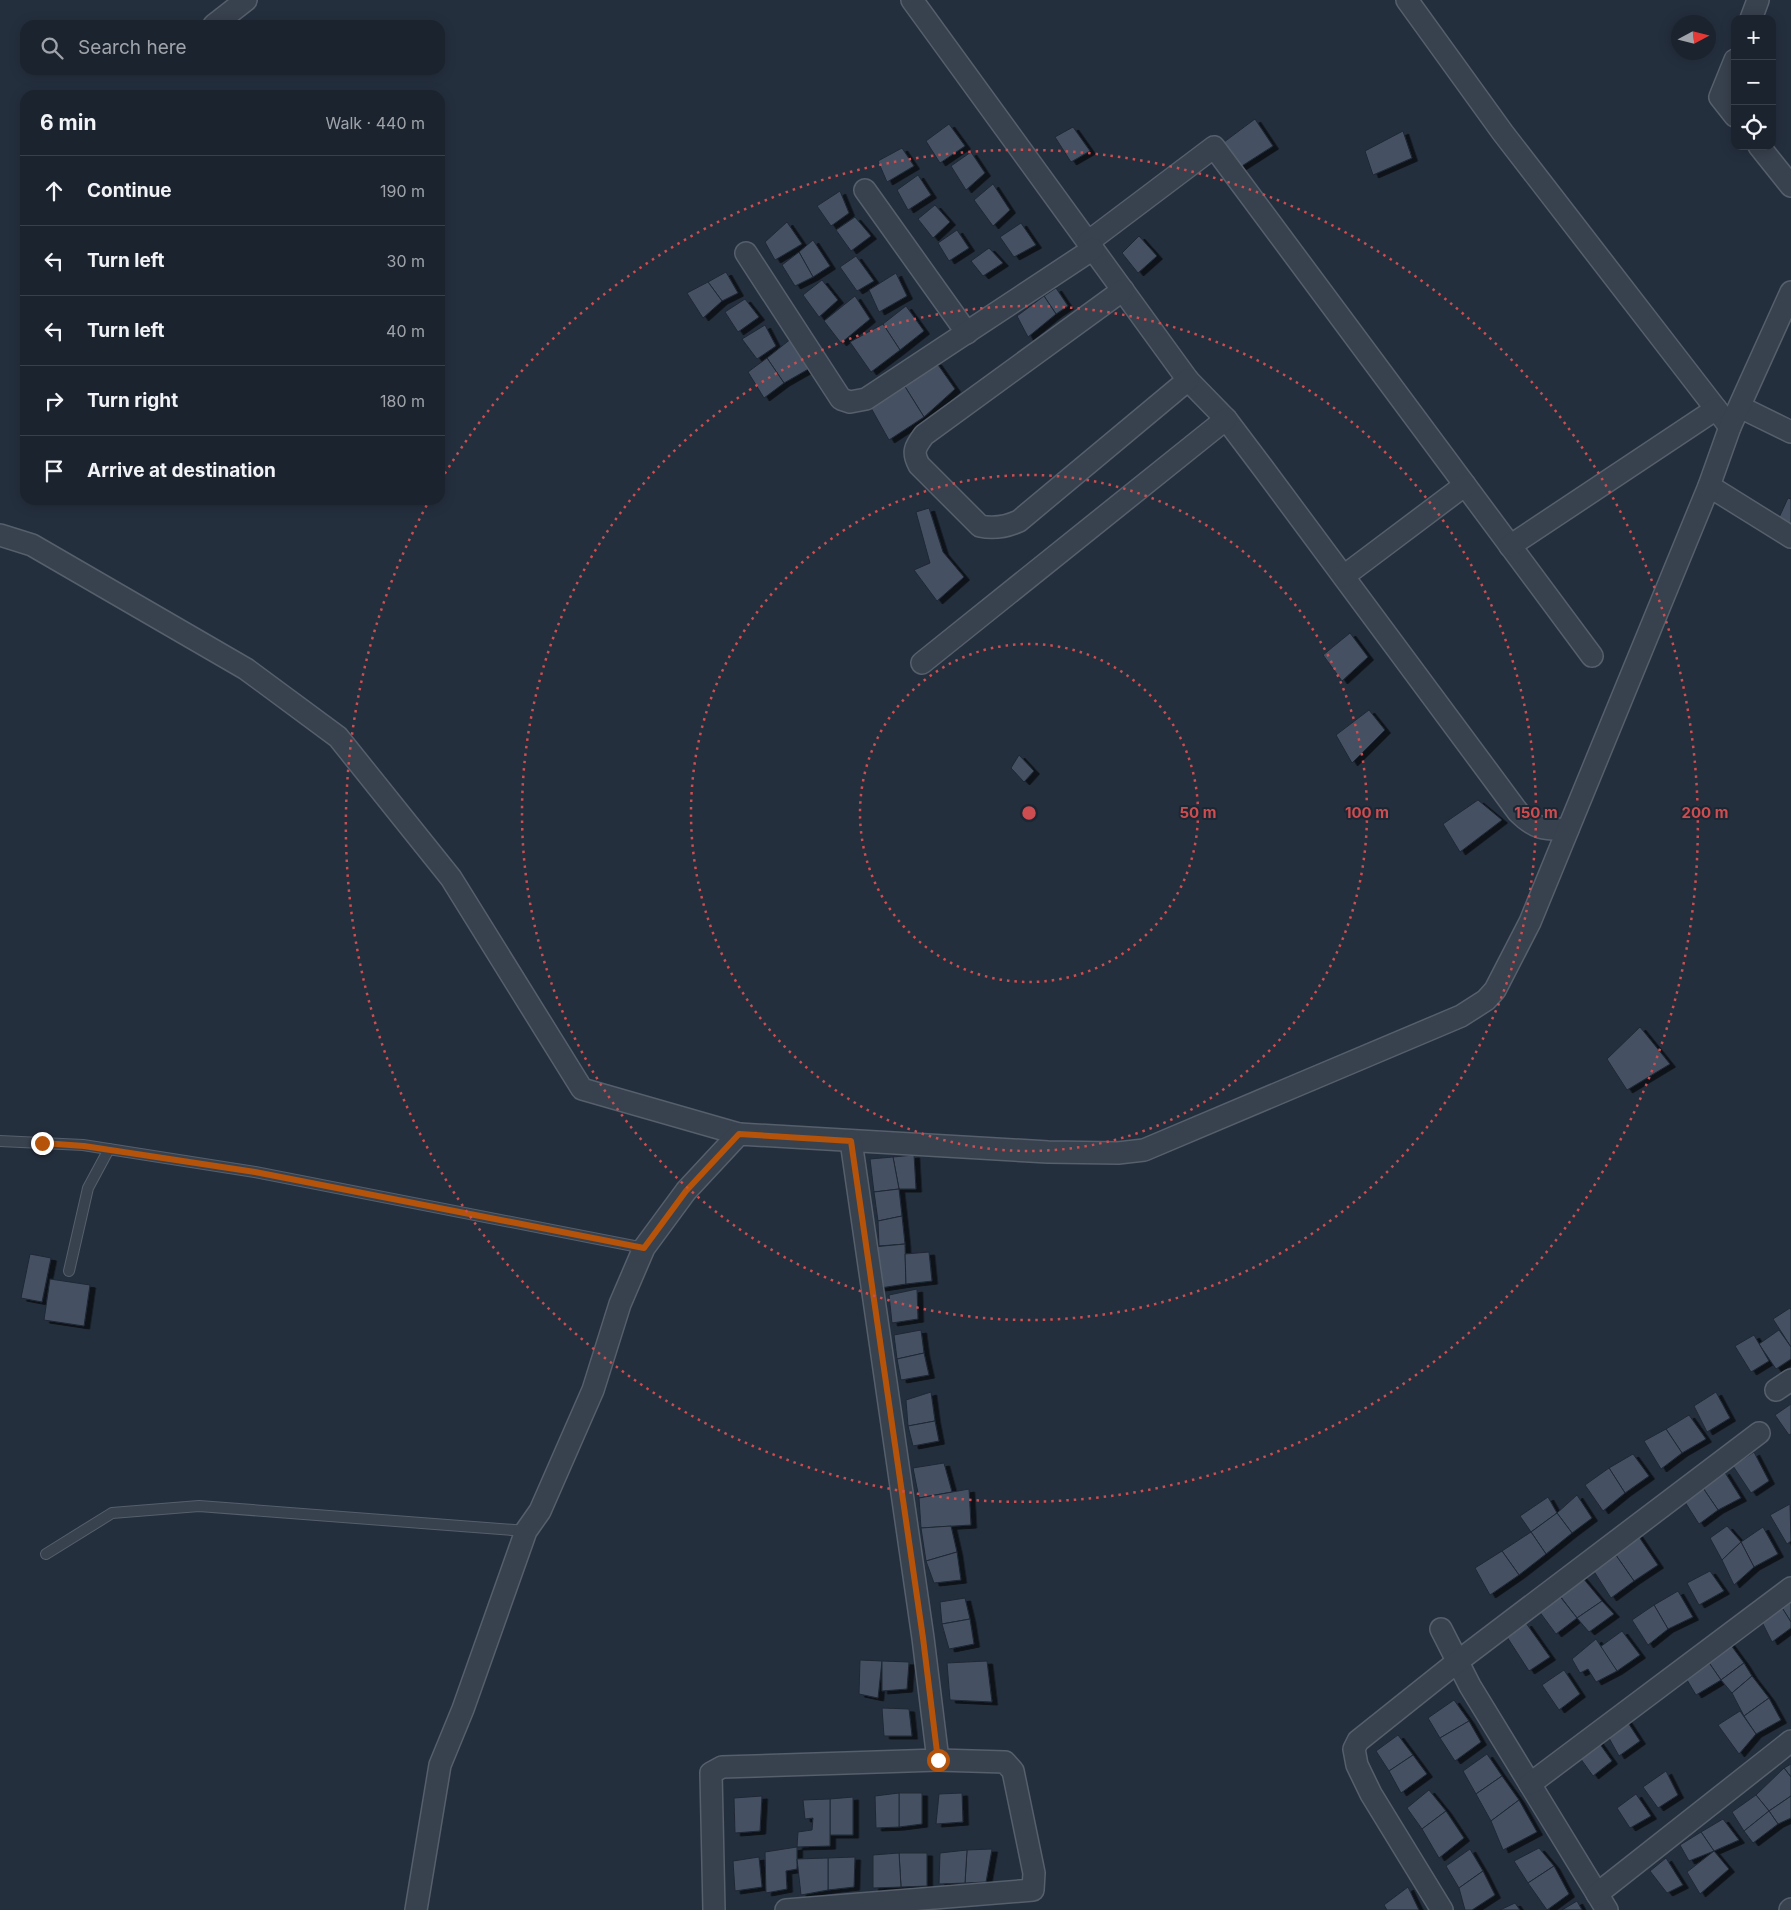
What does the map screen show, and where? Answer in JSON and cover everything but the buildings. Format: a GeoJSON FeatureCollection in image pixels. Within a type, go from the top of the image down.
{"type":"FeatureCollection","features":[{"type":"Feature","properties":{"kind":"street"},"geometry":{"type":"LineString","coordinates":[[220,20],[246,0]]}},
{"type":"Feature","properties":{"kind":"street"},"geometry":{"type":"LineString","coordinates":[[912,0],[1188,380],[1226,419],[1518,812],[1529,824],[1540,828],[1568,829]]}},
{"type":"Feature","properties":{"kind":"street"},"geometry":{"type":"LineString","coordinates":[[1407,0],[1503,133],[1730,427]]}},
{"type":"Feature","properties":{"kind":"street"},"geometry":{"type":"LineString","coordinates":[[1752,15],[1758,0]]}},
{"type":"Feature","properties":{"kind":"street"},"geometry":{"type":"LineString","coordinates":[[1731,70],[1720,97],[1731,111]]}},
{"type":"Feature","properties":{"kind":"street"},"geometry":{"type":"LineString","coordinates":[[746,253],[840,399],[856,402],[866,399],[967,333],[1090,246],[1214,147],[1592,656]]}},
{"type":"Feature","properties":{"kind":"street"},"geometry":{"type":"LineString","coordinates":[[1762,150],[1791,186]]}},
{"type":"Feature","properties":{"kind":"street"},"geometry":{"type":"LineString","coordinates":[[865,190],[967,333]]}},
{"type":"Feature","properties":{"kind":"street"},"geometry":{"type":"LineString","coordinates":[[1122,290],[924,436],[915,448],[915,456],[920,465],[980,526],[990,528],[1007,526],[1019,521],[1188,380]]}},
{"type":"Feature","properties":{"kind":"street"},"geometry":{"type":"LineString","coordinates":[[0,535],[32,545],[246,669],[338,737],[451,878],[582,1089],[739,1134],[1048,1152],[1118,1153],[1144,1150],[1309,1078],[1439,1027],[1486,1000],[1495,990],[1530,922],[1709,486],[1730,427],[1791,292]]}},
{"type":"Feature","properties":{"kind":"street"},"geometry":{"type":"LineString","coordinates":[[1740,407],[1791,432]]}},
{"type":"Feature","properties":{"kind":"street"},"geometry":{"type":"LineString","coordinates":[[1510,546],[1716,409]]}},
{"type":"Feature","properties":{"kind":"street"},"geometry":{"type":"LineString","coordinates":[[922,663],[1226,419]]}},
{"type":"Feature","properties":{"kind":"street"},"geometry":{"type":"LineString","coordinates":[[1344,576],[1465,485]]}},
{"type":"Feature","properties":{"kind":"street"},"geometry":{"type":"LineString","coordinates":[[1709,486],[1791,537]]}},
{"type":"Feature","properties":{"kind":"street"},"geometry":{"type":"LineString","coordinates":[[416,1910],[440,1765],[463,1709],[526,1531],[540,1511],[593,1390],[620,1304],[644,1248],[686,1191],[739,1134]]}},
{"type":"Feature","properties":{"kind":"street"},"geometry":{"type":"LineString","coordinates":[[851,1141],[922,1628],[938,1760]]}},
{"type":"Feature","properties":{"kind":"street"},"geometry":{"type":"LineString","coordinates":[[1442,1910],[1371,1794],[1357,1765],[1354,1750],[1358,1741],[1457,1662],[1758,1433]]}},
{"type":"Feature","properties":{"kind":"street"},"geometry":{"type":"LineString","coordinates":[[1530,1784],[1791,1588]]}},
{"type":"Feature","properties":{"kind":"street"},"geometry":{"type":"LineString","coordinates":[[1441,1629],[1457,1662],[1602,1902],[1791,1741]]}},
{"type":"Feature","properties":{"kind":"street"},"geometry":{"type":"LineString","coordinates":[[714,1910],[711,1773],[722,1767],[938,1760],[1005,1762],[1013,1771],[1034,1873],[1033,1890],[786,1910]]}},
{"type":"Feature","properties":{"kind":"lane"},"geometry":{"type":"LineString","coordinates":[[0,1142],[109,1149],[265,1174],[644,1248]]}},
{"type":"Feature","properties":{"kind":"lane"},"geometry":{"type":"LineString","coordinates":[[70,1271],[88,1188],[95,1171],[109,1149]]}},
{"type":"Feature","properties":{"kind":"lane"},"geometry":{"type":"LineString","coordinates":[[46,1554],[112,1512],[199,1506],[526,1531]]}},
{"type":"Feature","properties":{"kind":"route"},"geometry":{"type":"LineString","coordinates":[[42,1143],[84,1146],[255,1172],[644,1248],[686,1191],[739,1134],[851,1141],[923,1638],[938,1760]]}}]}
